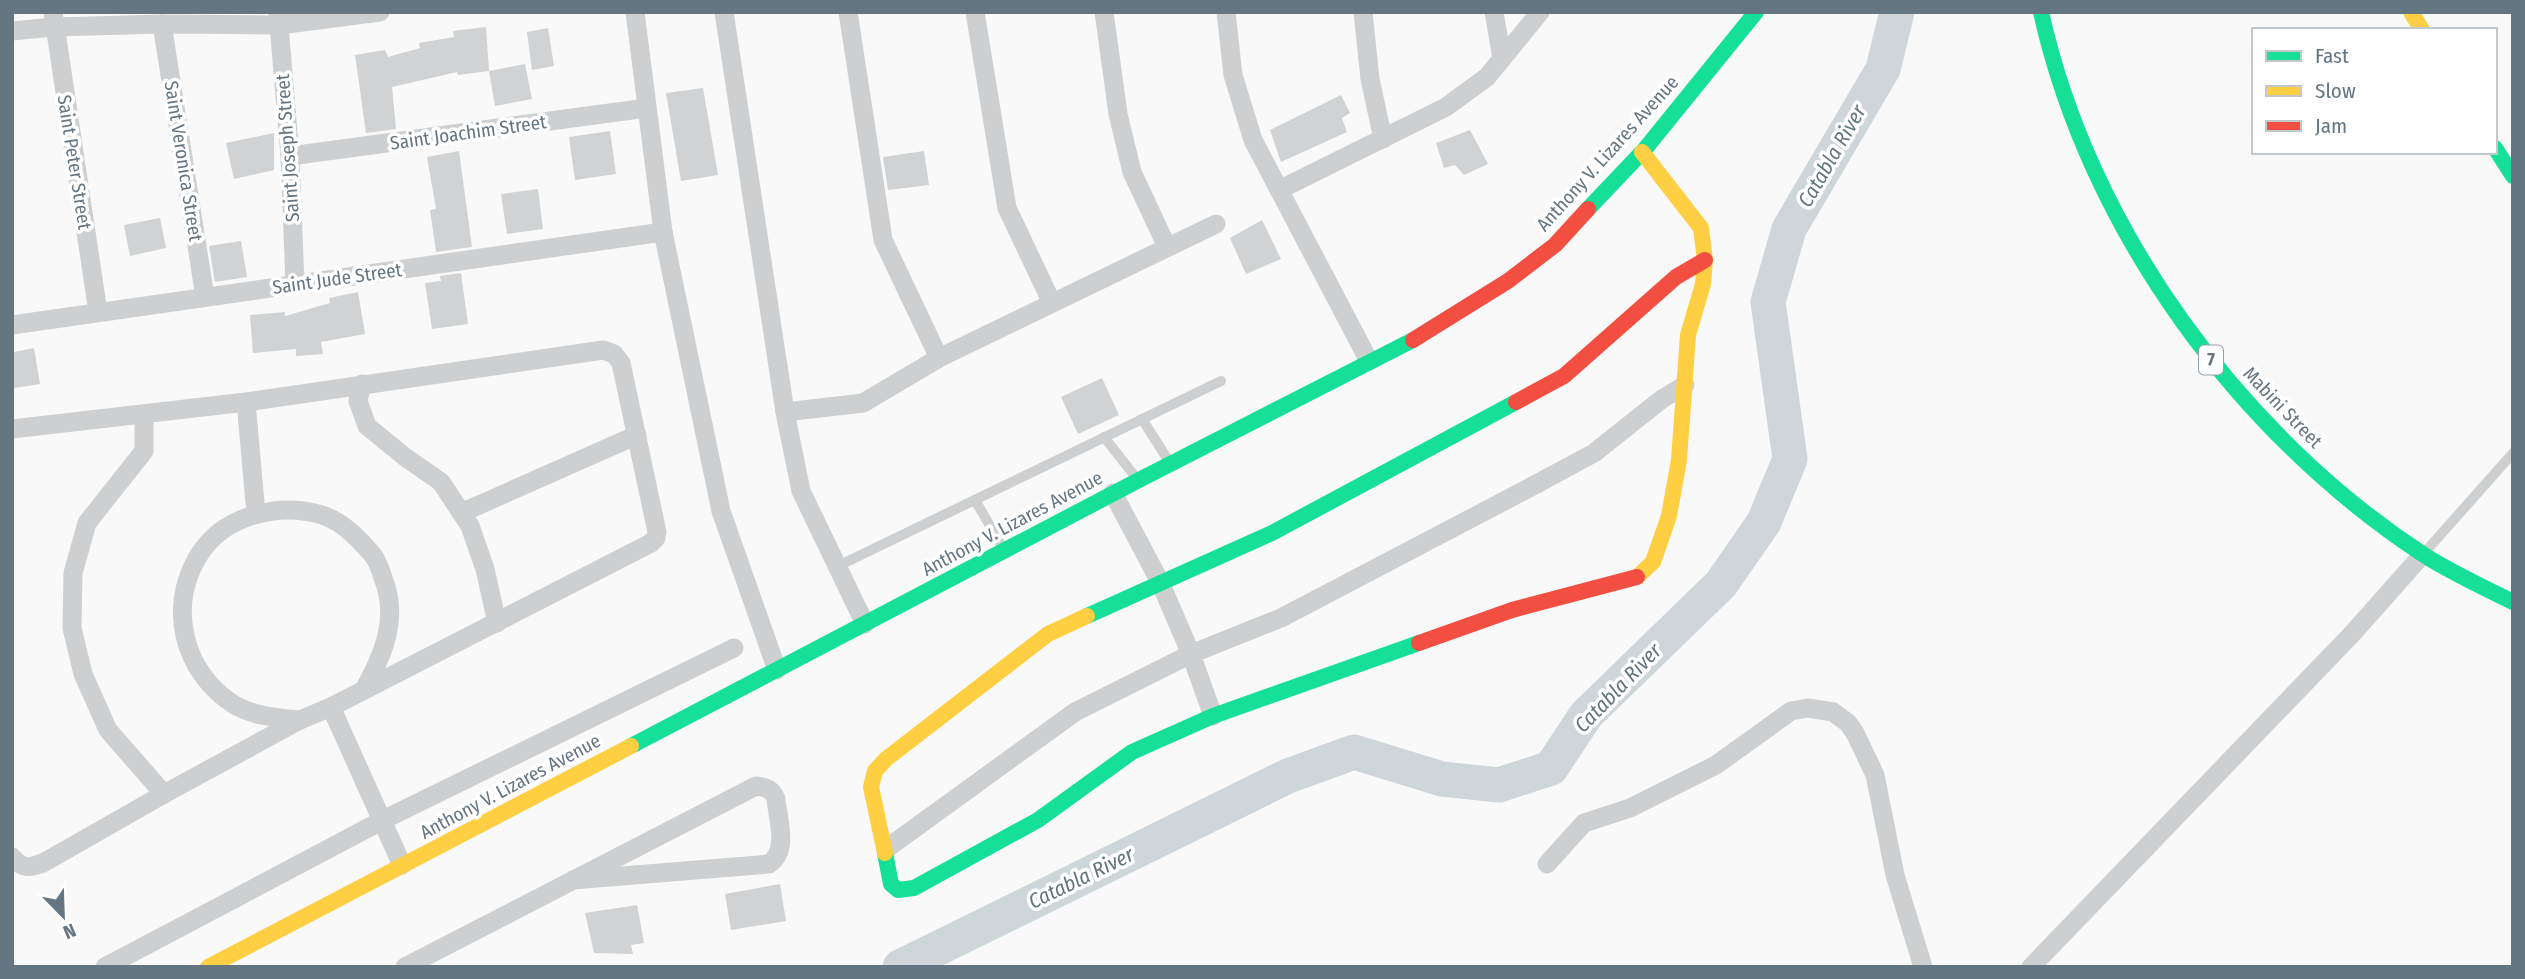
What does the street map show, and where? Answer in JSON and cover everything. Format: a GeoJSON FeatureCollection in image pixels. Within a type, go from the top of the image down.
{"type":"FeatureCollection","features":[{"type":"Feature","properties":{"kind":"main road","name":"Anthony V. Lizares Avenue"},"geometry":{"type":"LineString","coordinates":[[218,965],[1113,493],[1413,340],[1508,281],[1555,244],[1642,152],[1756,12]]}},
{"type":"Feature","properties":{"kind":"main road","name":"Mabini Street"},"geometry":{"type":"LineString","coordinates":[[2041,12],[2072,114],[2120,223],[2148,273],[2184,326],[2233,388],[2300,457],[2351,500],[2423,554],[2513,602]]}},
{"type":"Feature","properties":{"kind":"main road"},"geometry":{"type":"LineString","coordinates":[[2412,12],[2421,28]]}},
{"type":"Feature","properties":{"kind":"main road"},"geometry":{"type":"LineString","coordinates":[[2497,151],[2513,176]]}},
{"type":"Feature","properties":{"kind":"main road"},"geometry":{"type":"LineString","coordinates":[[1642,152],[1701,228],[1705,260],[1703,284],[1688,334],[1679,460],[1670,516],[1653,562],[1640,576],[1512,610],[1213,716],[1132,752],[1038,820],[914,888],[898,890],[891,884],[886,849],[871,787],[875,771],[886,759],[1048,634],[1272,533],[1564,376],[1676,277],[1705,260]]}},
{"type":"Feature","properties":{"kind":"street"},"geometry":{"type":"LineString","coordinates":[[12,31],[54,19],[162,24],[380,12]]}},
{"type":"Feature","properties":{"kind":"street"},"geometry":{"type":"LineString","coordinates":[[635,12],[663,232],[721,511],[777,670]]}},
{"type":"Feature","properties":{"kind":"street"},"geometry":{"type":"LineString","coordinates":[[724,12],[785,412],[801,491],[865,624]]}},
{"type":"Feature","properties":{"kind":"street"},"geometry":{"type":"LineString","coordinates":[[848,12],[883,240],[939,358]]}},
{"type":"Feature","properties":{"kind":"street"},"geometry":{"type":"LineString","coordinates":[[975,12],[1007,208],[1052,303]]}},
{"type":"Feature","properties":{"kind":"street"},"geometry":{"type":"LineString","coordinates":[[1104,12],[1118,114],[1132,172],[1167,247]]}},
{"type":"Feature","properties":{"kind":"street"},"geometry":{"type":"LineString","coordinates":[[1226,12],[1233,75],[1253,140],[1369,361]]}},
{"type":"Feature","properties":{"kind":"street"},"geometry":{"type":"LineString","coordinates":[[1363,12],[1370,79],[1383,139]]}},
{"type":"Feature","properties":{"kind":"street"},"geometry":{"type":"LineString","coordinates":[[1494,12],[1502,59]]}},
{"type":"Feature","properties":{"kind":"street"},"geometry":{"type":"LineString","coordinates":[[1279,190],[1469,93],[1487,77],[1540,12]]}},
{"type":"Feature","properties":{"kind":"street","name":"Saint Peter Street"},"geometry":{"type":"LineString","coordinates":[[54,19],[98,312]]}},
{"type":"Feature","properties":{"kind":"street","name":"Saint Joseph Street"},"geometry":{"type":"LineString","coordinates":[[278,19],[289,156],[295,284]]}},
{"type":"Feature","properties":{"kind":"street","name":"Saint Veronica Street"},"geometry":{"type":"LineString","coordinates":[[162,24],[205,297]]}},
{"type":"Feature","properties":{"kind":"street","name":"Saint Joachim Street"},"geometry":{"type":"LineString","coordinates":[[289,156],[647,108]]}},
{"type":"Feature","properties":{"kind":"street"},"geometry":{"type":"LineString","coordinates":[[785,412],[863,403],[939,358],[1216,224]]}},
{"type":"Feature","properties":{"kind":"street","name":"Saint Jude Street"},"geometry":{"type":"LineString","coordinates":[[12,325],[663,232]]}},
{"type":"Feature","properties":{"kind":"street"},"geometry":{"type":"LineString","coordinates":[[12,429],[246,402],[603,350],[614,354],[621,363],[656,524],[656,538],[651,543],[331,707],[300,720],[43,863],[29,868],[18,864],[12,857]]}},
{"type":"Feature","properties":{"kind":"street"},"geometry":{"type":"LineString","coordinates":[[362,384],[358,401],[367,426],[441,482],[470,526],[485,569],[497,623]]}},
{"type":"Feature","properties":{"kind":"street"},"geometry":{"type":"LineString","coordinates":[[886,849],[1075,712],[1191,654],[1281,618],[1594,453],[1662,399],[1685,385]]}},
{"type":"Feature","properties":{"kind":"street"},"geometry":{"type":"LineString","coordinates":[[246,402],[257,514]]}},
{"type":"Feature","properties":{"kind":"street"},"geometry":{"type":"LineString","coordinates":[[144,414],[144,450],[86,523],[73,573],[72,628],[83,674],[108,730],[164,794]]}},
{"type":"Feature","properties":{"kind":"street"},"geometry":{"type":"LineString","coordinates":[[461,513],[637,435]]}},
{"type":"Feature","properties":{"kind":"street"},"geometry":{"type":"LineString","coordinates":[[1113,493],[1160,582],[1191,654],[1213,716]]}},
{"type":"Feature","properties":{"kind":"street"},"geometry":{"type":"LineString","coordinates":[[300,720],[268,717],[235,705],[208,683],[189,654],[181,620],[185,585],[200,554],[225,529],[257,514],[290,509],[324,516],[354,533],[376,559],[389,590],[391,625],[381,657],[365,688]]}},
{"type":"Feature","properties":{"kind":"street"},"geometry":{"type":"LineString","coordinates":[[2031,967],[2352,634],[2423,554]]}},
{"type":"Feature","properties":{"kind":"street"},"geometry":{"type":"LineString","coordinates":[[105,967],[383,820],[734,648]]}},
{"type":"Feature","properties":{"kind":"street"},"geometry":{"type":"LineString","coordinates":[[331,707],[402,866]]}},
{"type":"Feature","properties":{"kind":"street"},"geometry":{"type":"LineString","coordinates":[[1547,864],[1584,823],[1630,808],[1716,765],[1791,711],[1808,708],[1833,712],[1855,733],[1875,775],[1895,875],[1923,967]]}},
{"type":"Feature","properties":{"kind":"street"},"geometry":{"type":"LineString","coordinates":[[405,967],[573,880],[756,786],[766,787],[773,793],[782,849],[777,858],[769,864],[573,880]]}},
{"type":"Feature","properties":{"kind":"lane"},"geometry":{"type":"LineString","coordinates":[[838,566],[1222,381]]}},
{"type":"Feature","properties":{"kind":"lane"},"geometry":{"type":"LineString","coordinates":[[1142,419],[1171,464]]}},
{"type":"Feature","properties":{"kind":"lane"},"geometry":{"type":"LineString","coordinates":[[1104,437],[1139,480]]}},
{"type":"Feature","properties":{"kind":"lane"},"geometry":{"type":"LineString","coordinates":[[2423,554],[2513,453]]}},
{"type":"Feature","properties":{"kind":"lane"},"geometry":{"type":"LineString","coordinates":[[975,500],[1004,551]]}},
{"type":"Feature","properties":{"kind":"building"},"geometry":{"type":"Polygon","coordinates":[[[486,27],[489,71],[458,75],[457,72],[392,87],[396,129],[366,133],[355,55],[385,50],[388,57],[420,48],[419,43],[454,37],[453,31],[486,27]]]}},
{"type":"Feature","properties":{"kind":"building"},"geometry":{"type":"Polygon","coordinates":[[[548,28],[554,66],[532,70],[527,32],[548,28]]]}},
{"type":"Feature","properties":{"kind":"building"},"geometry":{"type":"Polygon","coordinates":[[[525,64],[532,99],[495,106],[489,71],[525,64]]]}},
{"type":"Feature","properties":{"kind":"building"},"geometry":{"type":"Polygon","coordinates":[[[703,88],[718,175],[681,181],[666,93],[703,88]]]}},
{"type":"Feature","properties":{"kind":"building"},"geometry":{"type":"Polygon","coordinates":[[[1341,95],[1350,113],[1342,118],[1347,132],[1281,162],[1270,130],[1341,95]]]}},
{"type":"Feature","properties":{"kind":"building"},"geometry":{"type":"Polygon","coordinates":[[[1470,130],[1488,164],[1464,175],[1455,165],[1444,168],[1436,143],[1470,130]]]}},
{"type":"Feature","properties":{"kind":"building"},"geometry":{"type":"Polygon","coordinates":[[[610,131],[616,174],[575,180],[569,137],[610,131]]]}},
{"type":"Feature","properties":{"kind":"building"},"geometry":{"type":"Polygon","coordinates":[[[274,133],[274,170],[234,179],[226,143],[274,133]]]}},
{"type":"Feature","properties":{"kind":"building"},"geometry":{"type":"Polygon","coordinates":[[[459,151],[472,247],[436,252],[430,210],[436,209],[427,157],[459,151]]]}},
{"type":"Feature","properties":{"kind":"building"},"geometry":{"type":"Polygon","coordinates":[[[924,151],[929,185],[888,190],[883,157],[924,151]]]}},
{"type":"Feature","properties":{"kind":"building"},"geometry":{"type":"Polygon","coordinates":[[[538,189],[543,229],[507,234],[501,194],[538,189]]]}},
{"type":"Feature","properties":{"kind":"building"},"geometry":{"type":"Polygon","coordinates":[[[160,218],[166,248],[130,256],[124,225],[160,218]]]}},
{"type":"Feature","properties":{"kind":"building"},"geometry":{"type":"Polygon","coordinates":[[[1262,220],[1281,259],[1246,274],[1230,238],[1262,220]]]}},
{"type":"Feature","properties":{"kind":"building"},"geometry":{"type":"Polygon","coordinates":[[[241,241],[247,277],[215,282],[209,246],[241,241]]]}},
{"type":"Feature","properties":{"kind":"building"},"geometry":{"type":"Polygon","coordinates":[[[461,273],[468,324],[432,329],[425,283],[441,281],[440,276],[461,273]]]}},
{"type":"Feature","properties":{"kind":"building"},"geometry":{"type":"Polygon","coordinates":[[[358,292],[365,334],[321,342],[323,354],[296,356],[296,349],[253,353],[250,315],[285,312],[285,316],[330,303],[329,298],[358,292]]]}},
{"type":"Feature","properties":{"kind":"building"},"geometry":{"type":"Polygon","coordinates":[[[34,348],[40,384],[14,388],[14,352],[34,348]]]}},
{"type":"Feature","properties":{"kind":"building"},"geometry":{"type":"Polygon","coordinates":[[[1102,378],[1119,415],[1078,434],[1061,397],[1102,378]]]}},
{"type":"Feature","properties":{"kind":"building"},"geometry":{"type":"Polygon","coordinates":[[[780,884],[786,921],[731,930],[725,894],[780,884]]]}},
{"type":"Feature","properties":{"kind":"building"},"geometry":{"type":"Polygon","coordinates":[[[637,905],[644,943],[631,945],[633,954],[594,953],[585,913],[637,905]]]}},
{"type":"Feature","properties":{"kind":"waterway","name":"Catabla River"},"geometry":{"type":"LineString","coordinates":[[900,967],[1288,776],[1354,752],[1442,779],[1499,785],[1551,768],[1586,715],[1721,584],[1764,522],[1790,459],[1768,302],[1789,229],[1883,69],[1897,12]]}},
{"type":"Feature","properties":{"kind":"traffic: fast"},"geometry":{"type":"LineString","coordinates":[[1588,209],[1645,149],[1756,12]]}},
{"type":"Feature","properties":{"kind":"traffic: fast"},"geometry":{"type":"LineString","coordinates":[[2041,12],[2064,93],[2095,171],[2134,247],[2181,320],[2234,387],[2293,450],[2356,506],[2435,562],[2513,602]]}},
{"type":"Feature","properties":{"kind":"traffic: fast"},"geometry":{"type":"LineString","coordinates":[[2497,151],[2513,176]]}},
{"type":"Feature","properties":{"kind":"traffic: fast"},"geometry":{"type":"LineString","coordinates":[[631,746],[1413,340]]}},
{"type":"Feature","properties":{"kind":"traffic: fast"},"geometry":{"type":"LineString","coordinates":[[1087,616],[1272,533],[1516,402]]}},
{"type":"Feature","properties":{"kind":"traffic: fast"},"geometry":{"type":"LineString","coordinates":[[885,853],[891,884],[898,890],[914,888],[1038,820],[1132,752],[1213,716],[1419,643]]}},
{"type":"Feature","properties":{"kind":"traffic: slow"},"geometry":{"type":"LineString","coordinates":[[2411,12],[2421,28]]}},
{"type":"Feature","properties":{"kind":"traffic: slow"},"geometry":{"type":"LineString","coordinates":[[1637,577],[1653,562],[1669,516],[1679,460],[1688,335],[1703,284],[1705,260],[1701,228],[1642,152]]}},
{"type":"Feature","properties":{"kind":"traffic: slow"},"geometry":{"type":"LineString","coordinates":[[885,853],[871,787],[875,771],[886,759],[1048,634],[1087,616]]}},
{"type":"Feature","properties":{"kind":"traffic: slow"},"geometry":{"type":"LineString","coordinates":[[208,967],[631,746]]}},
{"type":"Feature","properties":{"kind":"traffic: jam"},"geometry":{"type":"LineString","coordinates":[[1413,340],[1508,281],[1555,245],[1588,209]]}},
{"type":"Feature","properties":{"kind":"traffic: jam"},"geometry":{"type":"LineString","coordinates":[[1516,402],[1564,376],[1676,277],[1705,260]]}},
{"type":"Feature","properties":{"kind":"traffic: jam"},"geometry":{"type":"LineString","coordinates":[[1419,643],[1512,610],[1637,577]]}}]}
